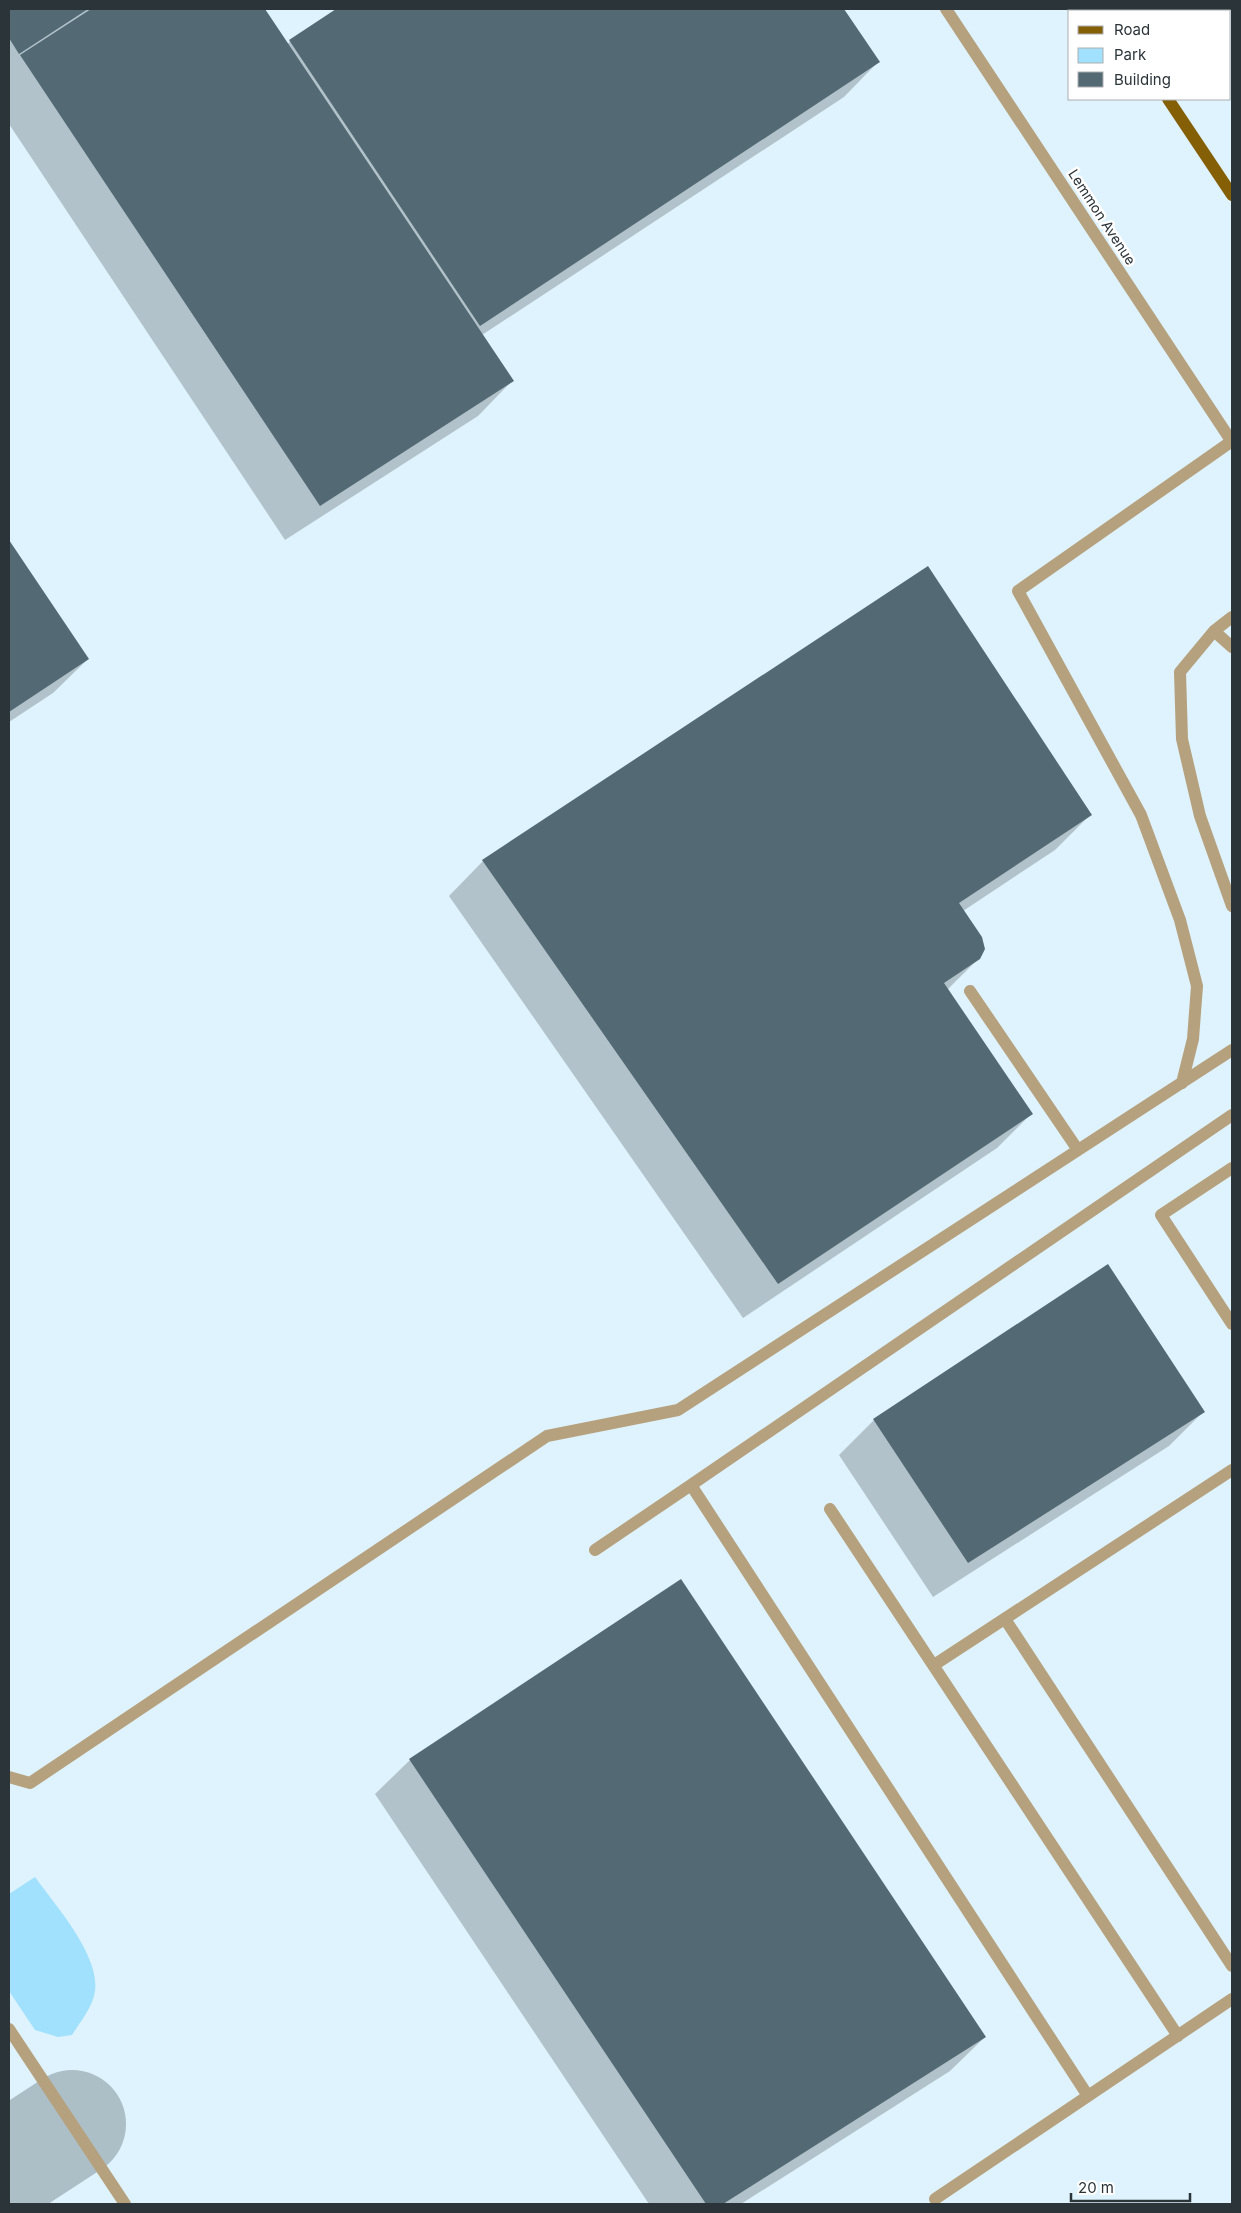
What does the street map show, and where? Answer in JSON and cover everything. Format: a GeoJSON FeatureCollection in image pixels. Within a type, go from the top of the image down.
{"type":"FeatureCollection","features":[{"type":"Feature","properties":{"kind":"main road"},"geometry":{"type":"LineString","coordinates":[[1169,100],[1232,195]]}},
{"type":"Feature","properties":{"kind":"street","name":"Lemmon Avenue"},"geometry":{"type":"LineString","coordinates":[[946,9],[1232,442]]}},
{"type":"Feature","properties":{"kind":"street"},"geometry":{"type":"LineString","coordinates":[[1182,1082],[1193,1039],[1197,986],[1180,920],[1141,815],[1018,591],[1232,442]]}},
{"type":"Feature","properties":{"kind":"street"},"geometry":{"type":"LineString","coordinates":[[1232,617],[1214,631],[1180,672],[1182,739],[1200,816],[1232,906]]}},
{"type":"Feature","properties":{"kind":"street"},"geometry":{"type":"LineString","coordinates":[[1214,631],[1232,647]]}},
{"type":"Feature","properties":{"kind":"street"},"geometry":{"type":"LineString","coordinates":[[970,991],[1078,1150]]}},
{"type":"Feature","properties":{"kind":"street"},"geometry":{"type":"LineString","coordinates":[[9,1778],[30,1783],[547,1436],[678,1410],[1232,1050]]}},
{"type":"Feature","properties":{"kind":"street"},"geometry":{"type":"LineString","coordinates":[[595,1550],[1232,1115]]}},
{"type":"Feature","properties":{"kind":"street"},"geometry":{"type":"LineString","coordinates":[[1232,1168],[1161,1215],[1232,1324]]}},
{"type":"Feature","properties":{"kind":"street"},"geometry":{"type":"LineString","coordinates":[[934,1665],[1232,1470]]}},
{"type":"Feature","properties":{"kind":"street"},"geometry":{"type":"LineString","coordinates":[[691,1485],[1088,2096]]}},
{"type":"Feature","properties":{"kind":"street"},"geometry":{"type":"LineString","coordinates":[[830,1509],[1178,2036]]}},
{"type":"Feature","properties":{"kind":"street"},"geometry":{"type":"LineString","coordinates":[[1005,1619],[1232,1966]]}},
{"type":"Feature","properties":{"kind":"street"},"geometry":{"type":"LineString","coordinates":[[935,2199],[1232,1999]]}},
{"type":"Feature","properties":{"kind":"street"},"geometry":{"type":"LineString","coordinates":[[9,2029],[125,2204]]}},
{"type":"Feature","properties":{"kind":"green space"},"geometry":{"type":"Polygon","coordinates":[[[35,1877],[64,1916],[83,1946],[91,1962],[95,1977],[95,1991],[92,2003],[72,2035],[58,2037],[35,2030],[9,1991],[9,1894],[35,1877]]]}},
{"type":"Feature","properties":{"kind":"building"},"geometry":{"type":"Polygon","coordinates":[[[9,9],[88,9],[19,54],[9,38],[9,9]]]}},
{"type":"Feature","properties":{"kind":"building"},"geometry":{"type":"Polygon","coordinates":[[[91,9],[265,9],[514,381],[320,506],[20,55],[91,9]]]}},
{"type":"Feature","properties":{"kind":"building"},"geometry":{"type":"Polygon","coordinates":[[[336,9],[844,9],[880,62],[480,326],[289,40],[336,9]]]}},
{"type":"Feature","properties":{"kind":"building"},"geometry":{"type":"Polygon","coordinates":[[[9,540],[89,659],[9,712],[9,540]]]}},
{"type":"Feature","properties":{"kind":"building"},"geometry":{"type":"Polygon","coordinates":[[[928,566],[1092,815],[959,903],[982,937],[985,949],[980,959],[944,983],[1033,1114],[778,1284],[482,860],[928,566]]]}},
{"type":"Feature","properties":{"kind":"building"},"geometry":{"type":"Polygon","coordinates":[[[1108,1264],[1205,1412],[968,1563],[873,1419],[1108,1264]]]}},
{"type":"Feature","properties":{"kind":"building"},"geometry":{"type":"Polygon","coordinates":[[[681,1579],[986,2037],[723,2204],[706,2204],[409,1759],[681,1579]]]}},
{"type":"Feature","properties":{"kind":"taxiway"},"geometry":{"type":"LineString","coordinates":[[9,2165],[72,2124]]}}]}
